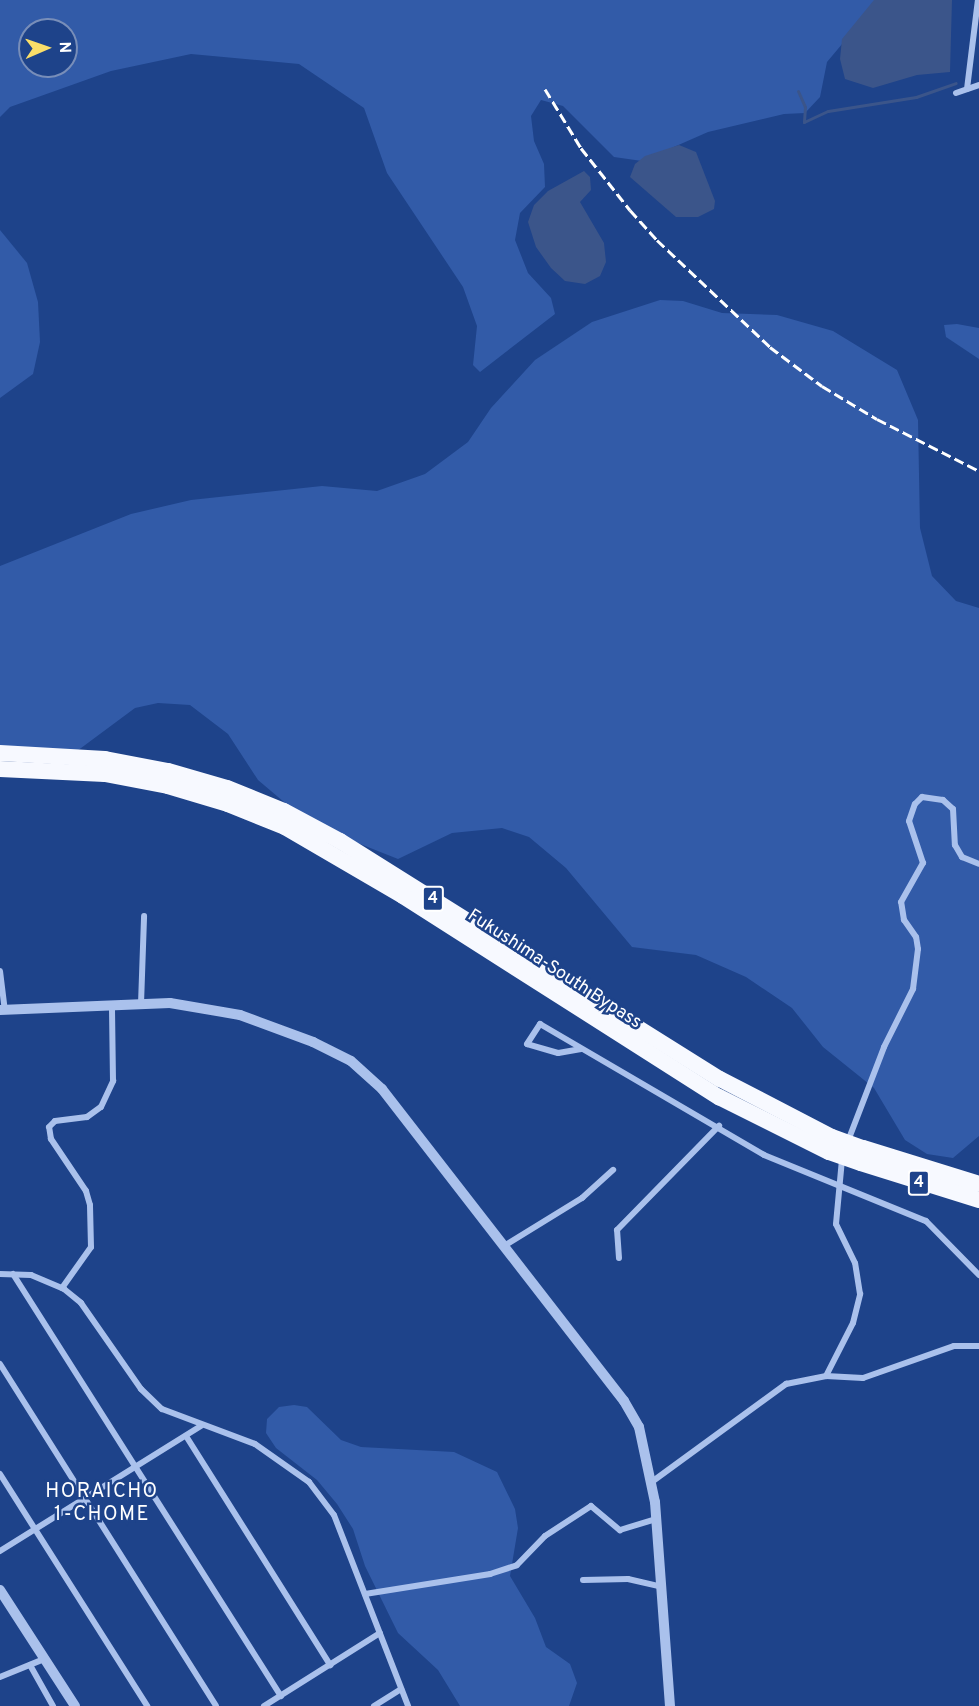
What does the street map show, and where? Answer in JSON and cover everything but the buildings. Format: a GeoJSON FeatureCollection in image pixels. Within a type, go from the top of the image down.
{"type":"FeatureCollection","features":[{"type":"Feature","properties":{"kind":"highway","name":"Fukushima-South Bypass"},"geometry":{"type":"LineString","coordinates":[[0,753],[105,759],[168,771],[227,788],[284,811],[340,841],[738,1090],[831,1144]]}},
{"type":"Feature","properties":{"kind":"highway","name":"Fukushima-South Bypass"},"geometry":{"type":"LineString","coordinates":[[0,769],[105,774],[168,786],[228,804],[285,827],[403,896],[719,1097],[831,1144],[979,1200]]}},
{"type":"Feature","properties":{"kind":"highway","name":"4"},"geometry":{"type":"LineString","coordinates":[[862,1156],[979,1184]]}},
{"type":"Feature","properties":{"kind":"street"},"geometry":{"type":"LineString","coordinates":[[967,89],[978,0]]}},
{"type":"Feature","properties":{"kind":"street"},"geometry":{"type":"LineString","coordinates":[[956,93],[979,85]]}},
{"type":"Feature","properties":{"kind":"street"},"geometry":{"type":"LineString","coordinates":[[826,1376],[853,1323],[860,1294],[855,1263],[836,1224],[838,1182],[863,1096],[913,988],[918,950],[901,911],[901,902],[923,863],[909,821],[915,804],[922,798],[943,800],[952,809],[962,857],[979,864]]}},
{"type":"Feature","properties":{"kind":"street"},"geometry":{"type":"LineString","coordinates":[[141,1004],[144,916]]}},
{"type":"Feature","properties":{"kind":"street"},"geometry":{"type":"LineString","coordinates":[[0,971],[2,1010],[170,1003],[240,1014],[293,1034],[351,1061],[382,1089],[624,1401],[645,1441],[653,1481],[657,1519],[670,1706]]}},
{"type":"Feature","properties":{"kind":"street"},"geometry":{"type":"LineString","coordinates":[[62,1288],[91,1247],[90,1205],[86,1191],[51,1139],[49,1127],[55,1121],[87,1117],[101,1107],[112,1081],[112,1005]]}},
{"type":"Feature","properties":{"kind":"street"},"geometry":{"type":"LineString","coordinates":[[581,1049],[558,1053],[527,1044],[540,1024],[719,1126],[764,1155],[838,1182],[926,1221],[979,1275]]}},
{"type":"Feature","properties":{"kind":"street"},"geometry":{"type":"LineString","coordinates":[[619,1258],[617,1230],[719,1126]]}},
{"type":"Feature","properties":{"kind":"street"},"geometry":{"type":"LineString","coordinates":[[504,1246],[582,1198],[613,1170]]}},
{"type":"Feature","properties":{"kind":"street"},"geometry":{"type":"LineString","coordinates":[[0,1274],[40,1278],[62,1288],[81,1303],[141,1389],[162,1409],[201,1426],[255,1444],[309,1482],[334,1515],[408,1706]]}},
{"type":"Feature","properties":{"kind":"street"},"geometry":{"type":"LineString","coordinates":[[13,1274],[281,1696]]}},
{"type":"Feature","properties":{"kind":"street"},"geometry":{"type":"LineString","coordinates":[[653,1481],[683,1463],[779,1387],[826,1376],[863,1378],[954,1346],[979,1346]]}},
{"type":"Feature","properties":{"kind":"street"},"geometry":{"type":"LineString","coordinates":[[0,1364],[216,1706]]}},
{"type":"Feature","properties":{"kind":"street"},"geometry":{"type":"LineString","coordinates":[[0,1551],[201,1426]]}},
{"type":"Feature","properties":{"kind":"street"},"geometry":{"type":"LineString","coordinates":[[186,1436],[330,1665]]}},
{"type":"Feature","properties":{"kind":"street"},"geometry":{"type":"LineString","coordinates":[[0,1474],[147,1706]]}},
{"type":"Feature","properties":{"kind":"street"},"geometry":{"type":"LineString","coordinates":[[365,1594],[490,1574],[517,1565],[545,1536],[586,1507],[601,1511],[620,1530],[657,1519]]}},
{"type":"Feature","properties":{"kind":"street"},"geometry":{"type":"LineString","coordinates":[[583,1580],[628,1579],[662,1587]]}},
{"type":"Feature","properties":{"kind":"street"},"geometry":{"type":"LineString","coordinates":[[0,1590],[75,1706]]}},
{"type":"Feature","properties":{"kind":"street"},"geometry":{"type":"LineString","coordinates":[[264,1706],[380,1633]]}},
{"type":"Feature","properties":{"kind":"street"},"geometry":{"type":"LineString","coordinates":[[0,1677],[44,1659]]}},
{"type":"Feature","properties":{"kind":"street"},"geometry":{"type":"LineString","coordinates":[[30,1665],[53,1706]]}},
{"type":"Feature","properties":{"kind":"street"},"geometry":{"type":"LineString","coordinates":[[374,1706],[401,1689]]}},
{"type":"Feature","properties":{"kind":"shaded area"},"geometry":{"type":"Polygon","coordinates":[[[0,0],[879,0],[827,62],[820,97],[805,113],[784,114],[708,132],[642,161],[614,157],[563,106],[541,100],[531,116],[534,141],[544,164],[545,187],[520,213],[515,240],[528,273],[551,298],[555,314],[480,372],[473,365],[477,326],[463,287],[387,173],[364,108],[299,64],[191,54],[111,71],[10,107],[0,117],[0,0]]]}},
{"type":"Feature","properties":{"kind":"shaded area"},"geometry":{"type":"Polygon","coordinates":[[[874,0],[952,0],[950,72],[917,75],[873,88],[845,79],[840,59],[842,39],[874,0]]]}},
{"type":"Feature","properties":{"kind":"shaded area"},"geometry":{"type":"Polygon","coordinates":[[[679,145],[696,152],[715,201],[714,209],[698,217],[676,217],[630,177],[635,164],[645,156],[679,145]]]}},
{"type":"Feature","properties":{"kind":"shaded area"},"geometry":{"type":"Polygon","coordinates":[[[584,171],[590,177],[591,190],[580,202],[604,243],[606,262],[600,276],[585,284],[565,281],[551,268],[536,247],[528,222],[534,205],[548,191],[584,171]]]}},
{"type":"Feature","properties":{"kind":"shaded area"},"geometry":{"type":"Polygon","coordinates":[[[0,230],[27,263],[38,302],[40,342],[33,374],[0,398],[0,230]]]}},
{"type":"Feature","properties":{"kind":"shaded area"},"geometry":{"type":"Polygon","coordinates":[[[660,300],[683,301],[722,313],[777,315],[833,331],[897,370],[918,420],[920,528],[932,576],[956,601],[979,608],[979,1136],[953,1158],[927,1154],[905,1140],[874,1088],[823,1047],[792,1008],[746,977],[696,955],[632,947],[566,868],[529,837],[502,828],[452,833],[398,859],[310,824],[258,780],[228,734],[190,705],[158,703],[135,708],[73,754],[0,751],[0,566],[131,514],[191,500],[322,486],[377,491],[425,474],[468,442],[491,408],[535,360],[592,322],[660,300]]]}},
{"type":"Feature","properties":{"kind":"shaded area"},"geometry":{"type":"Polygon","coordinates":[[[957,324],[979,328],[979,359],[946,337],[944,325],[957,324]]]}},
{"type":"Feature","properties":{"kind":"shaded area"},"geometry":{"type":"Polygon","coordinates":[[[294,1405],[307,1407],[341,1440],[361,1447],[454,1452],[497,1472],[515,1509],[518,1528],[510,1576],[535,1618],[546,1647],[570,1664],[577,1683],[569,1706],[460,1706],[438,1670],[398,1633],[365,1566],[353,1529],[337,1504],[317,1480],[276,1448],[266,1433],[267,1419],[279,1407],[294,1405]]]}},
{"type":"Feature","properties":{"kind":"waterway"},"geometry":{"type":"LineString","coordinates":[[798,91],[805,107],[804,122],[828,111],[916,97],[956,83]]}},
{"type":"Feature","properties":{"kind":"railway"},"geometry":{"type":"LineString","coordinates":[[545,89],[581,148],[630,210],[657,240],[770,347],[822,386],[877,419],[979,471]]}},
{"type":"Feature","properties":{"kind":"district","name":"HORAICHO 1-CHOME"},"geometry":{"type":"Point","coordinates":[102,1504]}}]}
